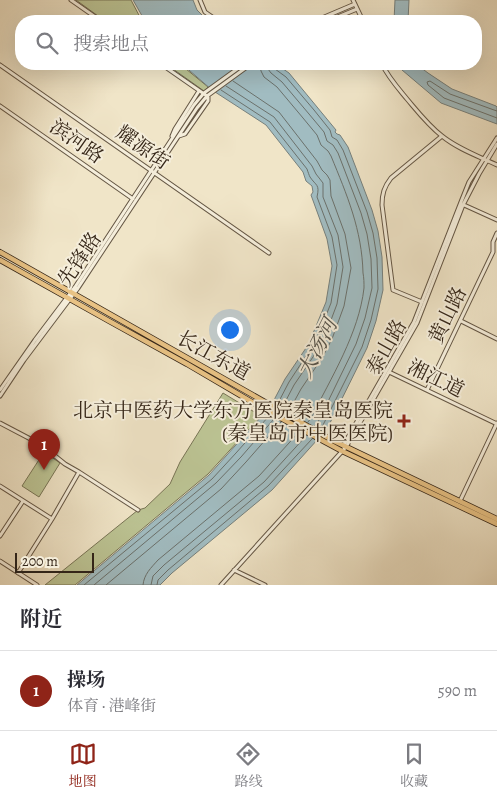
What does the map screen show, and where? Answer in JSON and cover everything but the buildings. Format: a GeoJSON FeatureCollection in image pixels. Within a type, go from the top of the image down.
{"type":"FeatureCollection","features":[{"type":"Feature","properties":{"kind":"main road","name":"长江东道"},"geometry":{"type":"LineString","coordinates":[[0,252],[344,446],[460,503],[497,524]]}},
{"type":"Feature","properties":{"kind":"main road","name":"长江东道"},"geometry":{"type":"LineString","coordinates":[[0,260],[322,441],[497,518]]}},
{"type":"Feature","properties":{"kind":"street"},"geometry":{"type":"LineString","coordinates":[[71,0],[92,15]]}},
{"type":"Feature","properties":{"kind":"street"},"geometry":{"type":"LineString","coordinates":[[200,0],[205,12],[209,15]]}},
{"type":"Feature","properties":{"kind":"street"},"geometry":{"type":"LineString","coordinates":[[327,15],[354,2],[360,15]]}},
{"type":"Feature","properties":{"kind":"street"},"geometry":{"type":"LineString","coordinates":[[342,15],[357,9]]}},
{"type":"Feature","properties":{"kind":"street","name":"耀源街"},"geometry":{"type":"LineString","coordinates":[[0,65],[269,253]]}},
{"type":"Feature","properties":{"kind":"street"},"geometry":{"type":"LineString","coordinates":[[169,70],[207,96]]}},
{"type":"Feature","properties":{"kind":"street"},"geometry":{"type":"LineString","coordinates":[[152,172],[194,105],[204,93],[236,70]]}},
{"type":"Feature","properties":{"kind":"street","name":"先锋路"},"geometry":{"type":"LineString","coordinates":[[0,396],[73,293],[152,172],[197,108],[207,96],[243,70]]}},
{"type":"Feature","properties":{"kind":"street"},"geometry":{"type":"LineString","coordinates":[[385,70],[424,120],[442,136],[460,148],[497,165]]}},
{"type":"Feature","properties":{"kind":"street"},"geometry":{"type":"LineString","coordinates":[[171,142],[174,129],[199,91]]}},
{"type":"Feature","properties":{"kind":"street","name":"滨河路"},"geometry":{"type":"LineString","coordinates":[[0,106],[134,200]]}},
{"type":"Feature","properties":{"kind":"street"},"geometry":{"type":"LineString","coordinates":[[423,303],[393,290],[382,194],[391,178],[442,136]]}},
{"type":"Feature","properties":{"kind":"street"},"geometry":{"type":"LineString","coordinates":[[344,446],[414,322],[469,182],[485,160],[497,138]]}},
{"type":"Feature","properties":{"kind":"street","name":"泰山路"},"geometry":{"type":"LineString","coordinates":[[221,585],[342,451],[417,323],[423,303],[463,205],[485,160],[497,144]]}},
{"type":"Feature","properties":{"kind":"street"},"geometry":{"type":"LineString","coordinates":[[463,205],[497,220]]}},
{"type":"Feature","properties":{"kind":"street","name":"黄山路"},"geometry":{"type":"LineString","coordinates":[[427,390],[495,253],[493,242],[497,233]]}},
{"type":"Feature","properties":{"kind":"street"},"geometry":{"type":"LineString","coordinates":[[0,390],[25,354],[69,298]]}},
{"type":"Feature","properties":{"kind":"street"},"geometry":{"type":"LineString","coordinates":[[461,321],[497,339]]}},
{"type":"Feature","properties":{"kind":"street","name":"湘江道"},"geometry":{"type":"LineString","coordinates":[[389,372],[497,424]]}},
{"type":"Feature","properties":{"kind":"street"},"geometry":{"type":"LineString","coordinates":[[0,423],[40,444],[65,464],[138,510]]}},
{"type":"Feature","properties":{"kind":"street"},"geometry":{"type":"LineString","coordinates":[[460,503],[497,424]]}},
{"type":"Feature","properties":{"kind":"street"},"geometry":{"type":"LineString","coordinates":[[18,573],[52,520],[79,472]]}},
{"type":"Feature","properties":{"kind":"street"},"geometry":{"type":"LineString","coordinates":[[0,486],[52,520]]}},
{"type":"Feature","properties":{"kind":"street"},"geometry":{"type":"LineString","coordinates":[[0,536],[22,501]]}},
{"type":"Feature","properties":{"kind":"street"},"geometry":{"type":"LineString","coordinates":[[0,561],[37,585]]}},
{"type":"Feature","properties":{"kind":"street"},"geometry":{"type":"LineString","coordinates":[[234,570],[265,585]]}},
{"type":"Feature","properties":{"kind":"green space"},"geometry":{"type":"Polygon","coordinates":[[[76,0],[131,0],[139,15],[97,15],[76,0]]]}},
{"type":"Feature","properties":{"kind":"green space"},"geometry":{"type":"Polygon","coordinates":[[[174,70],[187,70],[208,87],[204,91],[174,70]]]}},
{"type":"Feature","properties":{"kind":"green space"},"geometry":{"type":"Polygon","coordinates":[[[223,393],[261,416],[208,474],[75,585],[45,585],[138,510],[145,508],[170,484],[180,462],[223,393]]]}},
{"type":"Feature","properties":{"kind":"green space"},"geometry":{"type":"Polygon","coordinates":[[[44,452],[60,463],[39,497],[22,486],[44,452]]]}},
{"type":"Feature","properties":{"kind":"water"},"geometry":{"type":"Polygon","coordinates":[[[133,0],[193,0],[197,10],[202,15],[142,15],[133,0]]]}},
{"type":"Feature","properties":{"kind":"water"},"geometry":{"type":"Polygon","coordinates":[[[395,0],[409,0],[408,15],[394,15],[395,0]]]}},
{"type":"Feature","properties":{"kind":"water","name":"大汤河"},"geometry":{"type":"Polygon","coordinates":[[[189,70],[285,70],[336,130],[335,132],[340,135],[348,147],[378,231],[382,257],[383,290],[376,321],[367,348],[327,429],[272,490],[160,585],[77,585],[209,475],[261,417],[274,400],[285,379],[306,348],[326,302],[332,266],[327,239],[311,195],[313,192],[312,186],[306,181],[303,172],[266,125],[212,90],[189,70]]]}},
{"type":"Feature","properties":{"kind":"water"},"geometry":{"type":"Polygon","coordinates":[[[402,70],[424,70],[452,89],[496,106],[497,124],[441,103],[402,70]]]}},
{"type":"Feature","properties":{"kind":"place","name":"北京中医药大学东方医院秦皇岛医院 (秦皇岛市中医医院)"},"geometry":{"type":"Point","coordinates":[404,421]}},
{"type":"Feature","properties":{"kind":"place","name":"操场"},"geometry":{"type":"Point","coordinates":[44,470]}}]}
